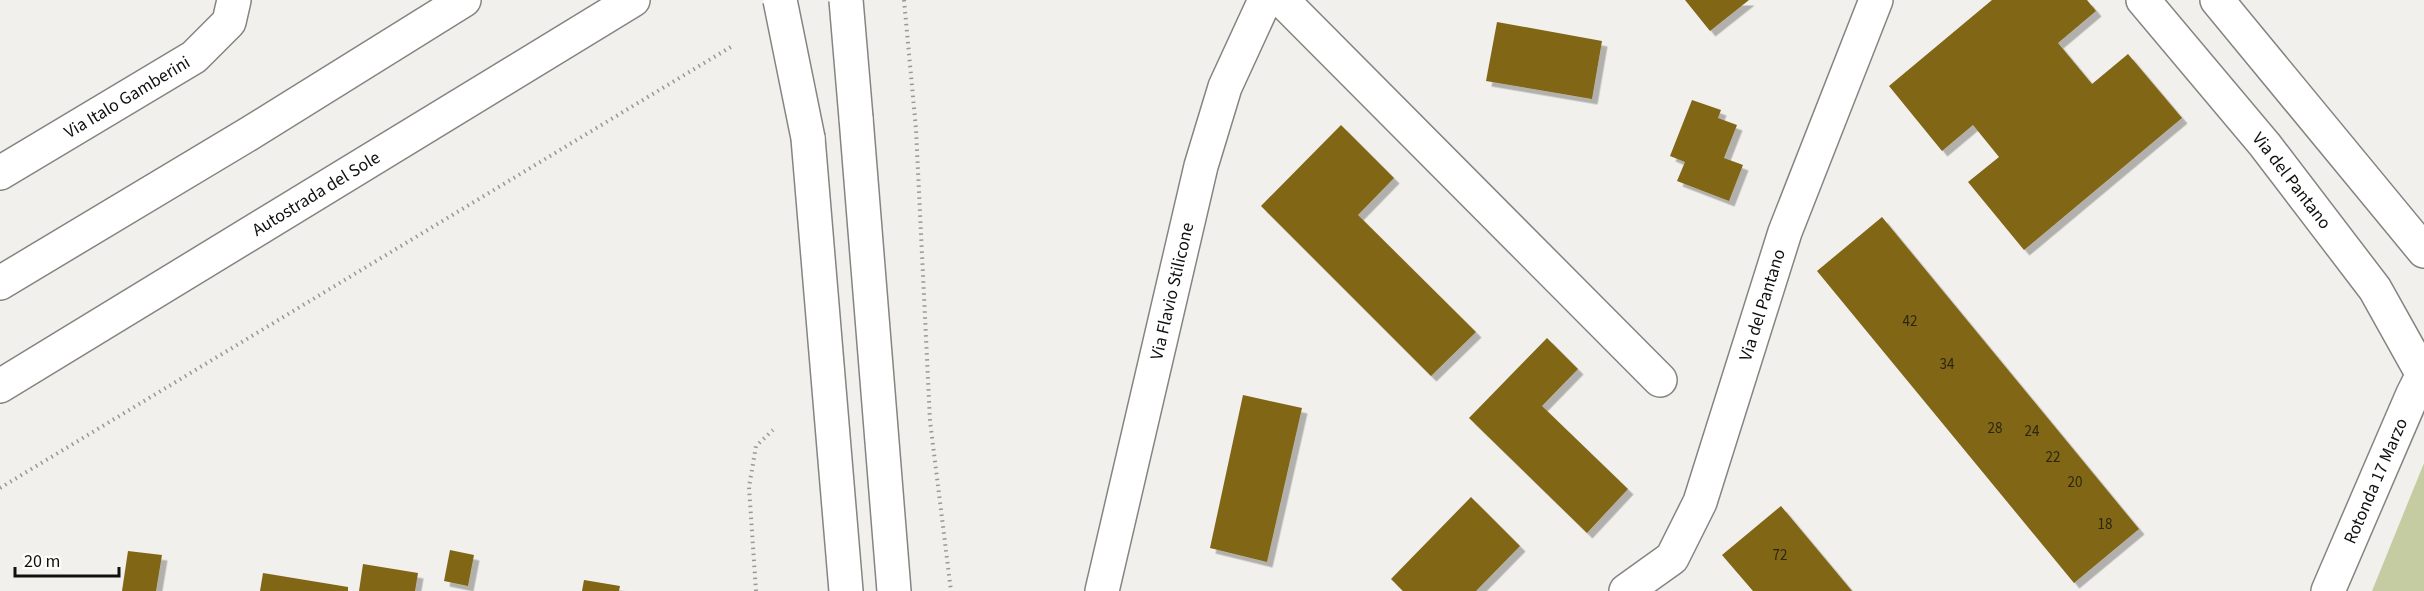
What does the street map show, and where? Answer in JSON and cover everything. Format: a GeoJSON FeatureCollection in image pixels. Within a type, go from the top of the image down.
{"type":"FeatureCollection","features":[{"type":"Feature","properties":{"kind":"main road","name":"Via Italo Gamberini"},"geometry":{"type":"LineString","coordinates":[[0,173],[194,57],[228,22],[234,0]]}},
{"type":"Feature","properties":{"kind":"main road"},"geometry":{"type":"LineString","coordinates":[[0,282],[248,135],[464,0]]}},
{"type":"Feature","properties":{"kind":"main road","name":"Autostrada del Sole"},"geometry":{"type":"LineString","coordinates":[[0,386],[633,0]]}},
{"type":"Feature","properties":{"kind":"main road"},"geometry":{"type":"LineString","coordinates":[[780,0],[808,138]]}},
{"type":"Feature","properties":{"kind":"main road"},"geometry":{"type":"LineString","coordinates":[[797,0],[846,591]]}},
{"type":"Feature","properties":{"kind":"main road"},"geometry":{"type":"LineString","coordinates":[[846,0],[894,591]]}},
{"type":"Feature","properties":{"kind":"main road","name":"Via Flavio Stilicone"},"geometry":{"type":"LineString","coordinates":[[1102,591],[1201,166],[1225,87],[1265,0]]}},
{"type":"Feature","properties":{"kind":"main road"},"geometry":{"type":"LineString","coordinates":[[1282,0],[1660,380]]}},
{"type":"Feature","properties":{"kind":"main road","name":"Via del Pantano"},"geometry":{"type":"LineString","coordinates":[[1626,591],[1672,558],[1700,502],[1785,231],[1876,0]]}},
{"type":"Feature","properties":{"kind":"main road","name":"Via del Pantano"},"geometry":{"type":"LineString","coordinates":[[2143,0],[2265,145],[2375,289],[2423,374]]}},
{"type":"Feature","properties":{"kind":"main road"},"geometry":{"type":"LineString","coordinates":[[2217,0],[2424,251]]}},
{"type":"Feature","properties":{"kind":"main road","name":"Rotonda 17 Marzo"},"geometry":{"type":"LineString","coordinates":[[2328,591],[2423,374]]}},
{"type":"Feature","properties":{"kind":"path"},"geometry":{"type":"LineString","coordinates":[[904,0],[916,129],[930,422],[951,591]]}},
{"type":"Feature","properties":{"kind":"path"},"geometry":{"type":"LineString","coordinates":[[0,488],[734,45]]}},
{"type":"Feature","properties":{"kind":"path"},"geometry":{"type":"LineString","coordinates":[[756,591],[749,487],[756,446],[772,430]]}},
{"type":"Feature","properties":{"kind":"green space"},"geometry":{"type":"Polygon","coordinates":[[[2424,463],[2424,591],[2372,591],[2424,463]]]}},
{"type":"Feature","properties":{"kind":"building"},"geometry":{"type":"Polygon","coordinates":[[[1685,0],[1749,0],[1710,31],[1685,0]]]}},
{"type":"Feature","properties":{"kind":"building"},"geometry":{"type":"Polygon","coordinates":[[[1992,0],[2087,0],[2096,11],[2058,43],[2092,84],[2128,54],[2182,118],[2024,250],[1968,182],[1999,157],[1973,125],[1942,151],[1889,86],[1992,0]]]}},
{"type":"Feature","properties":{"kind":"building"},"geometry":{"type":"Polygon","coordinates":[[[1497,22],[1602,41],[1592,99],[1486,81],[1497,22]]]}},
{"type":"Feature","properties":{"kind":"building"},"geometry":{"type":"Polygon","coordinates":[[[1692,100],[1721,110],[1718,118],[1737,125],[1724,158],[1743,165],[1729,201],[1677,181],[1685,162],[1670,156],[1692,100]]]}},
{"type":"Feature","properties":{"kind":"building"},"geometry":{"type":"Polygon","coordinates":[[[1341,125],[1394,178],[1358,215],[1476,332],[1431,376],[1261,206],[1341,125]]]}},
{"type":"Feature","properties":{"kind":"building"},"geometry":{"type":"Polygon","coordinates":[[[1882,217],[2139,529],[2074,583],[1817,271],[1882,217]]]}},
{"type":"Feature","properties":{"kind":"building"},"geometry":{"type":"Polygon","coordinates":[[[1547,338],[1578,369],[1542,406],[1628,489],[1587,533],[1469,418],[1547,338]]]}},
{"type":"Feature","properties":{"kind":"building"},"geometry":{"type":"Polygon","coordinates":[[[1243,395],[1302,408],[1267,562],[1210,548],[1243,395]]]}},
{"type":"Feature","properties":{"kind":"building"},"geometry":{"type":"Polygon","coordinates":[[[1471,497],[1520,546],[1476,591],[1403,591],[1391,579],[1471,497]]]}},
{"type":"Feature","properties":{"kind":"building"},"geometry":{"type":"Polygon","coordinates":[[[1781,506],[1852,591],[1753,591],[1722,555],[1781,506]]]}},
{"type":"Feature","properties":{"kind":"building"},"geometry":{"type":"Polygon","coordinates":[[[450,550],[474,555],[468,586],[444,581],[450,550]]]}},
{"type":"Feature","properties":{"kind":"building"},"geometry":{"type":"Polygon","coordinates":[[[128,551],[162,555],[156,591],[122,591],[128,551]]]}},
{"type":"Feature","properties":{"kind":"building"},"geometry":{"type":"Polygon","coordinates":[[[363,564],[418,573],[415,591],[359,591],[363,564]]]}},
{"type":"Feature","properties":{"kind":"building"},"geometry":{"type":"Polygon","coordinates":[[[263,573],[348,587],[348,591],[260,591],[263,573]]]}},
{"type":"Feature","properties":{"kind":"building"},"geometry":{"type":"Polygon","coordinates":[[[584,580],[620,586],[619,591],[582,591],[584,580]]]}}]}
